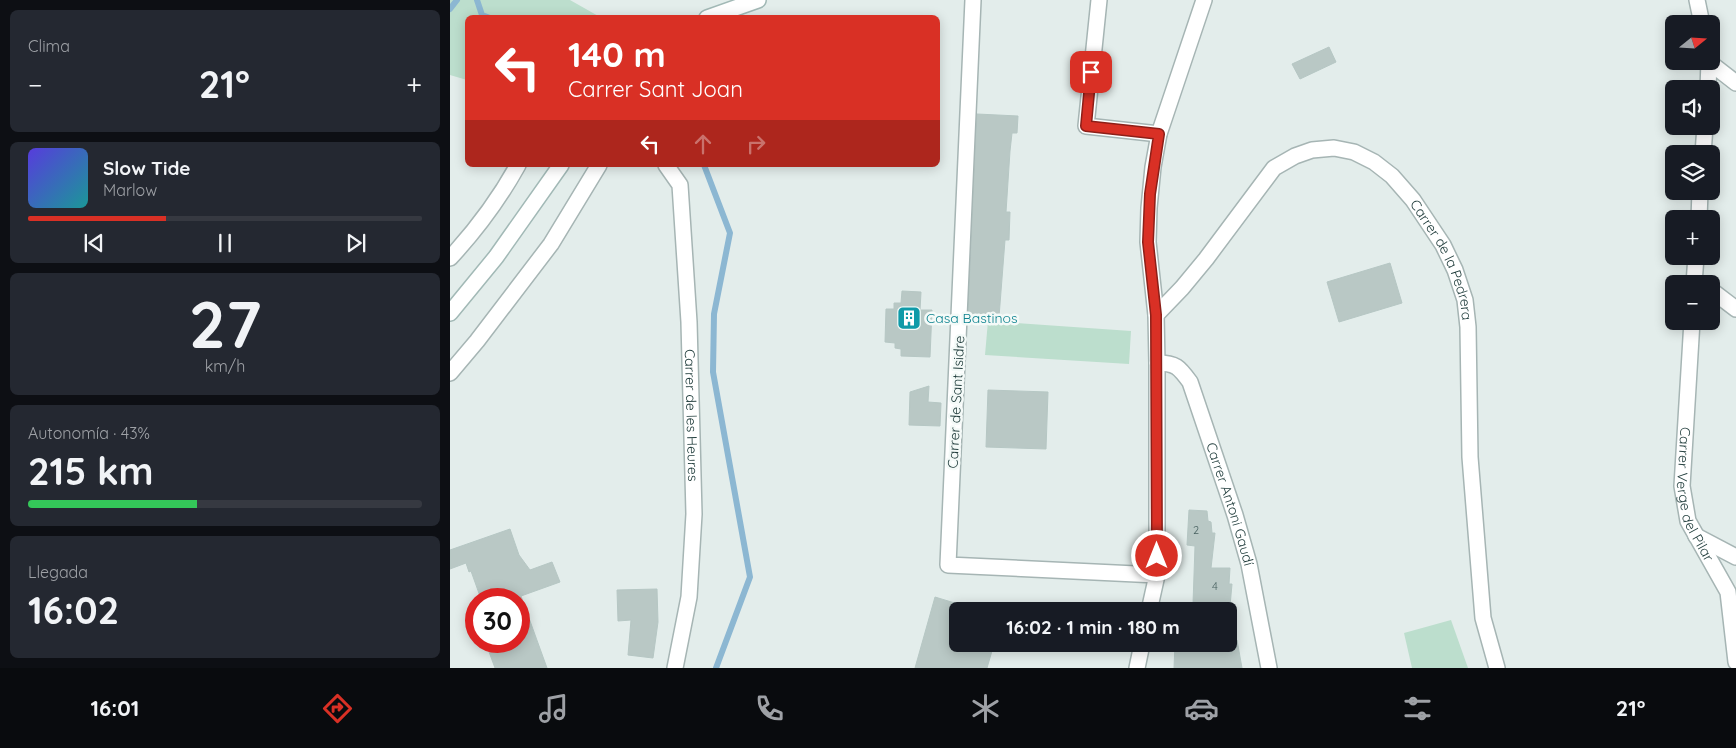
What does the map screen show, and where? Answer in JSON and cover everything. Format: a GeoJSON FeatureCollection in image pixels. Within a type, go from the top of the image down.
{"type":"FeatureCollection","features":[{"type":"Feature","properties":{"kind":"street"},"geometry":{"type":"LineString","coordinates":[[716,15],[758,0]]}},
{"type":"Feature","properties":{"kind":"street","name":"Carrer de Sant Isidre"},"geometry":{"type":"LineString","coordinates":[[973,0],[948,565],[1157,575]]}},
{"type":"Feature","properties":{"kind":"street"},"geometry":{"type":"LineString","coordinates":[[1099,0],[1086,126],[1159,134]]}},
{"type":"Feature","properties":{"kind":"street"},"geometry":{"type":"LineString","coordinates":[[1151,602],[1157,575],[1157,363],[1156,315],[1148,234],[1149,208],[1153,167],[1159,134],[1204,0]]}},
{"type":"Feature","properties":{"kind":"street"},"geometry":{"type":"LineString","coordinates":[[1697,0],[1700,15]]}},
{"type":"Feature","properties":{"kind":"street"},"geometry":{"type":"LineString","coordinates":[[1719,70],[1736,83]]}},
{"type":"Feature","properties":{"kind":"street","name":"Carrer de la Pedrera"},"geometry":{"type":"LineString","coordinates":[[1156,315],[1206,259],[1274,168],[1294,156],[1312,150],[1334,148],[1354,152],[1374,162],[1392,176],[1413,200],[1443,245],[1455,270],[1465,300],[1468,328],[1470,457],[1483,618],[1497,668]]}},
{"type":"Feature","properties":{"kind":"street"},"geometry":{"type":"LineString","coordinates":[[450,258],[475,231],[500,196],[517,167]]}},
{"type":"Feature","properties":{"kind":"street"},"geometry":{"type":"LineString","coordinates":[[450,313],[496,257],[560,167]]}},
{"type":"Feature","properties":{"kind":"street"},"geometry":{"type":"LineString","coordinates":[[450,373],[477,341],[551,244],[598,167]]}},
{"type":"Feature","properties":{"kind":"street","name":"Carrer de les Heures"},"geometry":{"type":"LineString","coordinates":[[667,167],[680,185],[689,322],[694,514],[689,597],[675,668]]}},
{"type":"Feature","properties":{"kind":"street"},"geometry":{"type":"LineString","coordinates":[[1720,297],[1736,310]]}},
{"type":"Feature","properties":{"kind":"street","name":"Carrer Verge del Pilar"},"geometry":{"type":"LineString","coordinates":[[1691,330],[1682,486],[1688,521],[1728,592],[1736,662]]}},
{"type":"Feature","properties":{"kind":"street","name":"Carrer Antoni Gaudí"},"geometry":{"type":"LineString","coordinates":[[1157,363],[1170,363],[1180,368],[1190,382],[1235,515],[1249,564],[1269,668]]}},
{"type":"Feature","properties":{"kind":"street"},"geometry":{"type":"LineString","coordinates":[[1696,536],[1736,557]]}},
{"type":"Feature","properties":{"kind":"street"},"geometry":{"type":"LineString","coordinates":[[1137,668],[1140,652]]}},
{"type":"Feature","properties":{"kind":"green space"},"geometry":{"type":"Polygon","coordinates":[[[450,0],[570,0],[596,15],[465,15],[465,79],[450,75],[450,0]]]}},
{"type":"Feature","properties":{"kind":"green space"},"geometry":{"type":"Polygon","coordinates":[[[988,321],[1131,331],[1129,364],[985,355],[988,321]]]}},
{"type":"Feature","properties":{"kind":"green space"},"geometry":{"type":"Polygon","coordinates":[[[1451,620],[1468,668],[1412,668],[1404,633],[1451,620]]]}},
{"type":"Feature","properties":{"kind":"building"},"geometry":{"type":"Polygon","coordinates":[[[1329,47],[1336,62],[1300,79],[1292,64],[1329,47]]]}},
{"type":"Feature","properties":{"kind":"building"},"geometry":{"type":"Polygon","coordinates":[[[977,114],[1018,116],[1017,133],[1012,133],[1010,151],[1006,212],[1010,212],[1009,240],[1005,240],[999,317],[968,314],[977,114]]]}},
{"type":"Feature","properties":{"kind":"building"},"geometry":{"type":"Polygon","coordinates":[[[1390,263],[1402,303],[1339,322],[1327,282],[1390,263]]]}},
{"type":"Feature","properties":{"kind":"building","name":"Casa Bastinos"},"geometry":{"type":"Polygon","coordinates":[[[902,291],[921,292],[920,310],[932,310],[930,357],[901,356],[901,349],[895,348],[895,343],[885,342],[886,309],[894,309],[894,303],[901,303],[902,291]]]}},
{"type":"Feature","properties":{"kind":"building"},"geometry":{"type":"Polygon","coordinates":[[[929,386],[928,402],[941,403],[940,426],[909,425],[910,392],[929,386]]]}},
{"type":"Feature","properties":{"kind":"building"},"geometry":{"type":"Polygon","coordinates":[[[988,390],[1048,392],[1046,449],[986,447],[988,390]]]}},
{"type":"Feature","properties":{"kind":"building"},"geometry":{"type":"Polygon","coordinates":[[[1189,510],[1207,511],[1212,533],[1215,533],[1211,568],[1230,568],[1229,584],[1232,584],[1230,602],[1193,602],[1195,546],[1187,545],[1189,510]]]}},
{"type":"Feature","properties":{"kind":"building"},"geometry":{"type":"Polygon","coordinates":[[[510,529],[519,555],[530,570],[552,562],[560,582],[530,593],[530,588],[477,588],[466,563],[450,569],[450,550],[510,529]]]}},
{"type":"Feature","properties":{"kind":"building"},"geometry":{"type":"Polygon","coordinates":[[[657,589],[658,622],[653,658],[628,655],[631,620],[618,621],[617,590],[657,589]]]}},
{"type":"Feature","properties":{"kind":"building"},"geometry":{"type":"Polygon","coordinates":[[[935,597],[951,602],[949,602],[949,652],[992,652],[987,668],[915,668],[935,597]]]}},
{"type":"Feature","properties":{"kind":"building"},"geometry":{"type":"Polygon","coordinates":[[[530,621],[547,668],[495,668],[489,653],[530,653],[530,621]]]}},
{"type":"Feature","properties":{"kind":"building"},"geometry":{"type":"Polygon","coordinates":[[[1237,640],[1242,668],[1174,668],[1175,652],[1237,652],[1237,640]]]}},
{"type":"Feature","properties":{"kind":"waterway"},"geometry":{"type":"LineString","coordinates":[[450,9],[457,0]]}},
{"type":"Feature","properties":{"kind":"waterway"},"geometry":{"type":"LineString","coordinates":[[477,0],[482,15]]}},
{"type":"Feature","properties":{"kind":"waterway"},"geometry":{"type":"LineString","coordinates":[[705,167],[730,233],[714,314],[713,372],[750,577],[716,668]]}},
{"type":"Feature","properties":{"kind":"place","name":"Casa Bastinos"},"geometry":{"type":"Point","coordinates":[909,318]}},
{"type":"Feature","properties":{"kind":"route"},"geometry":{"type":"LineString","coordinates":[[1091,72],[1086,126],[1159,134],[1150,194],[1148,242],[1156,315],[1157,556]]}}]}
